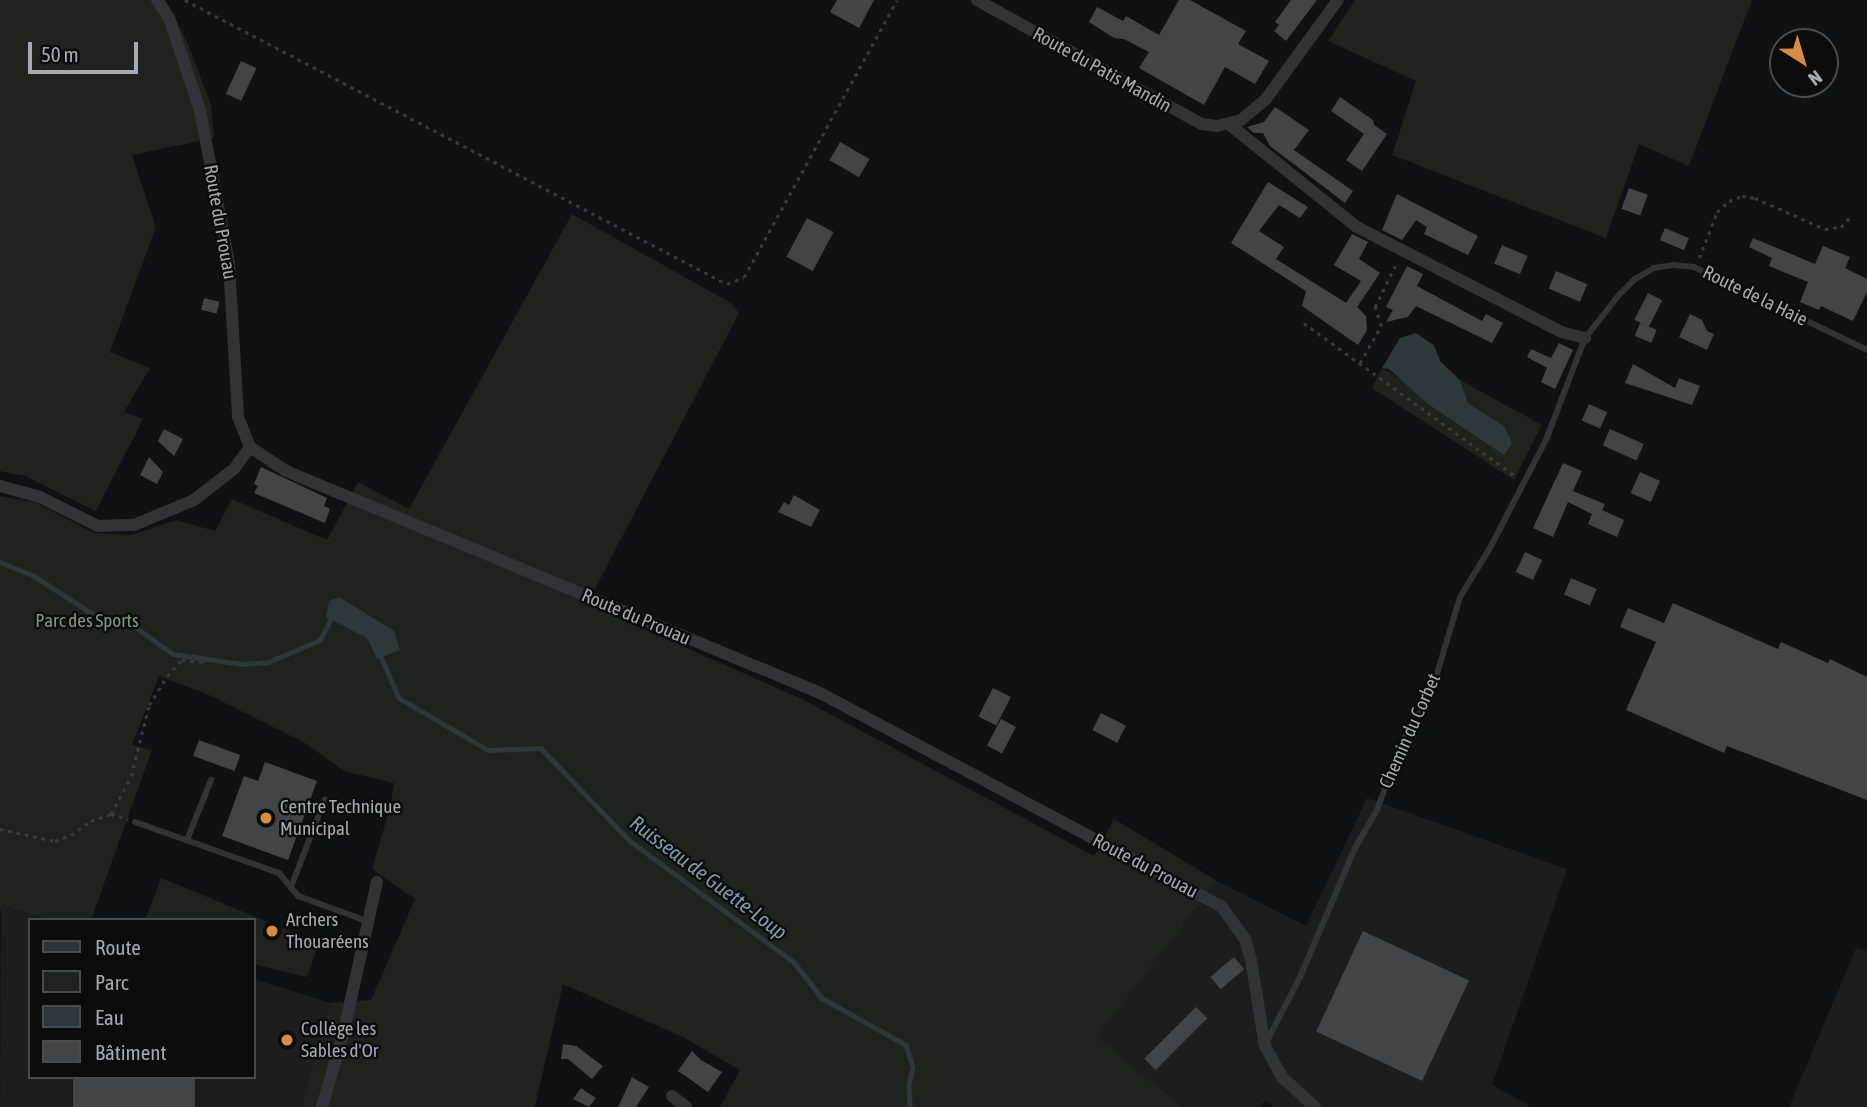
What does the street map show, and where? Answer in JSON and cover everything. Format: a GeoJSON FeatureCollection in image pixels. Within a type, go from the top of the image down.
{"type":"FeatureCollection","features":[{"type":"Feature","properties":{"kind":"street","name":"Route du Prouau"},"geometry":{"type":"LineString","coordinates":[[157,0],[169,18],[200,110],[229,264],[238,417],[250,447],[286,471],[820,693],[1221,906],[1245,939],[1265,1046],[1283,1078],[1315,1107]]}},
{"type":"Feature","properties":{"kind":"street","name":"Route du Patis Mandin"},"geometry":{"type":"LineString","coordinates":[[977,0],[1202,124],[1230,125]]}},
{"type":"Feature","properties":{"kind":"street"},"geometry":{"type":"LineString","coordinates":[[1338,0],[1266,99],[1241,120],[1230,125],[1357,227],[1561,332],[1585,338]]}},
{"type":"Feature","properties":{"kind":"street"},"geometry":{"type":"LineString","coordinates":[[0,486],[40,497],[98,526],[134,525],[194,500],[234,469],[250,447]]}},
{"type":"Feature","properties":{"kind":"street"},"geometry":{"type":"LineString","coordinates":[[322,1107],[343,1035],[377,882]]}},
{"type":"Feature","properties":{"kind":"street"},"geometry":{"type":"LineString","coordinates":[[672,1096],[686,1107]]}},
{"type":"Feature","properties":{"kind":"lane","name":"Route de la Haie"},"geometry":{"type":"LineString","coordinates":[[1585,338],[1635,279],[1654,268],[1674,265],[1694,267],[1867,349]]}},
{"type":"Feature","properties":{"kind":"lane","name":"Chemin du Corbet"},"geometry":{"type":"LineString","coordinates":[[1265,1046],[1300,977],[1355,848],[1377,810],[1402,742],[1430,697],[1460,597],[1546,440],[1585,338]]}},
{"type":"Feature","properties":{"kind":"lane"},"geometry":{"type":"LineString","coordinates":[[187,841],[211,780]]}},
{"type":"Feature","properties":{"kind":"lane"},"geometry":{"type":"LineString","coordinates":[[290,887],[325,799]]}},
{"type":"Feature","properties":{"kind":"lane"},"geometry":{"type":"LineString","coordinates":[[135,822],[279,873],[298,896],[367,921]]}},
{"type":"Feature","properties":{"kind":"path"},"geometry":{"type":"LineString","coordinates":[[185,0],[727,284],[744,277],[897,0]]}},
{"type":"Feature","properties":{"kind":"path"},"geometry":{"type":"LineString","coordinates":[[1694,267],[1702,254],[1717,212],[1729,201],[1742,196],[1755,198],[1825,229],[1841,227],[1850,217]]}},
{"type":"Feature","properties":{"kind":"path"},"geometry":{"type":"LineString","coordinates":[[1360,363],[1381,326],[1375,307],[1403,251]]}},
{"type":"Feature","properties":{"kind":"path"},"geometry":{"type":"LineString","coordinates":[[1304,323],[1524,482]]}},
{"type":"Feature","properties":{"kind":"path"},"geometry":{"type":"LineString","coordinates":[[111,814],[131,776],[149,705],[167,676],[182,660],[200,662],[212,659]]}},
{"type":"Feature","properties":{"kind":"path"},"geometry":{"type":"LineString","coordinates":[[0,829],[55,841],[71,835],[90,821],[111,814],[135,822]]}},
{"type":"Feature","properties":{"kind":"shaded area"},"geometry":{"type":"Polygon","coordinates":[[[1367,798],[1567,869],[1492,1085],[1532,1107],[1275,1107],[1266,1101],[1258,1107],[1182,1107],[1095,1037],[1217,881],[1306,926],[1367,798]]]}},
{"type":"Feature","properties":{"kind":"shaded area","name":"Collège les Sables d'Or"},"geometry":{"type":"Polygon","coordinates":[[[1,906],[44,918],[28,918],[28,1079],[256,1079],[256,980],[331,1003],[301,1107],[0,1107],[1,906]]]}},
{"type":"Feature","properties":{"kind":"shaded area"},"geometry":{"type":"Polygon","coordinates":[[[1856,948],[1867,951],[1867,1107],[1789,1107],[1856,948]]]}},
{"type":"Feature","properties":{"kind":"green space"},"geometry":{"type":"Polygon","coordinates":[[[0,0],[165,0],[187,41],[211,105],[214,138],[132,155],[156,227],[110,352],[150,368],[124,412],[143,419],[96,511],[25,476],[0,471],[0,0]]]}},
{"type":"Feature","properties":{"kind":"green space"},"geometry":{"type":"Polygon","coordinates":[[[1355,0],[1752,0],[1689,166],[1639,144],[1606,238],[1392,155],[1416,81],[1328,41],[1355,0]]]}},
{"type":"Feature","properties":{"kind":"green space","name":"Parc des Sports"},"geometry":{"type":"Polygon","coordinates":[[[572,214],[731,303],[739,313],[587,604],[804,700],[1094,856],[1114,819],[1217,881],[1096,1037],[1182,1107],[720,1107],[740,1070],[683,1037],[563,984],[535,1107],[301,1107],[331,1003],[371,1000],[415,899],[372,869],[391,804],[394,783],[344,771],[305,743],[207,694],[159,676],[132,745],[152,750],[92,918],[44,918],[2,906],[0,911],[0,496],[37,503],[94,533],[131,535],[176,520],[215,531],[232,499],[327,540],[358,482],[409,509],[572,214]],[[339,597],[327,617],[400,650],[339,597]]]}},
{"type":"Feature","properties":{"kind":"green space"},"geometry":{"type":"Polygon","coordinates":[[[1382,368],[1411,386],[1428,404],[1504,426],[1468,403],[1460,380],[1542,425],[1514,480],[1372,388],[1382,368]]]}},
{"type":"Feature","properties":{"kind":"green space","name":"Archers Thouaréens"},"geometry":{"type":"Polygon","coordinates":[[[161,878],[319,943],[307,977],[256,964],[256,918],[146,918],[161,878]]]}},
{"type":"Feature","properties":{"kind":"water"},"geometry":{"type":"Polygon","coordinates":[[[1416,333],[1434,345],[1440,361],[1460,380],[1468,403],[1504,426],[1512,443],[1504,455],[1428,404],[1389,369],[1382,368],[1400,338],[1416,333]]]}},
{"type":"Feature","properties":{"kind":"water"},"geometry":{"type":"Polygon","coordinates":[[[339,597],[394,631],[400,650],[377,659],[367,638],[326,617],[329,601],[339,597]]]}},
{"type":"Feature","properties":{"kind":"building"},"geometry":{"type":"Polygon","coordinates":[[[837,0],[874,0],[859,28],[830,12],[837,0]]]}},
{"type":"Feature","properties":{"kind":"building"},"geometry":{"type":"Polygon","coordinates":[[[1179,0],[1190,0],[1246,31],[1238,44],[1269,61],[1255,84],[1225,67],[1204,105],[1139,68],[1149,52],[1124,39],[1114,38],[1089,22],[1097,7],[1123,21],[1126,16],[1159,35],[1179,0]]]}},
{"type":"Feature","properties":{"kind":"building"},"geometry":{"type":"Polygon","coordinates":[[[1291,0],[1317,0],[1286,41],[1274,31],[1279,25],[1275,22],[1291,0]]]}},
{"type":"Feature","properties":{"kind":"building"},"geometry":{"type":"Polygon","coordinates":[[[241,61],[256,68],[241,101],[226,94],[241,61]]]}},
{"type":"Feature","properties":{"kind":"building"},"geometry":{"type":"Polygon","coordinates":[[[1340,97],[1373,120],[1374,125],[1387,134],[1362,171],[1346,160],[1364,134],[1331,111],[1340,97]]]}},
{"type":"Feature","properties":{"kind":"building"},"geometry":{"type":"Polygon","coordinates":[[[1275,107],[1309,130],[1294,150],[1353,191],[1345,203],[1270,146],[1263,133],[1254,133],[1247,127],[1264,122],[1275,107]]]}},
{"type":"Feature","properties":{"kind":"building"},"geometry":{"type":"Polygon","coordinates":[[[840,142],[869,159],[859,177],[830,160],[840,142]]]}},
{"type":"Feature","properties":{"kind":"building"},"geometry":{"type":"Polygon","coordinates":[[[1268,182],[1308,207],[1300,218],[1279,205],[1259,231],[1284,247],[1276,259],[1346,303],[1361,281],[1334,265],[1352,234],[1368,242],[1359,259],[1380,273],[1357,307],[1366,316],[1367,330],[1358,345],[1302,306],[1306,291],[1231,243],[1268,182]]]}},
{"type":"Feature","properties":{"kind":"building"},"geometry":{"type":"Polygon","coordinates":[[[1629,188],[1648,195],[1640,216],[1621,209],[1629,188]]]}},
{"type":"Feature","properties":{"kind":"building"},"geometry":{"type":"Polygon","coordinates":[[[1397,194],[1478,236],[1468,255],[1424,234],[1427,227],[1416,220],[1402,240],[1382,230],[1397,194]]]}},
{"type":"Feature","properties":{"kind":"building"},"geometry":{"type":"Polygon","coordinates":[[[807,218],[833,232],[813,271],[786,257],[807,218]]]}},
{"type":"Feature","properties":{"kind":"building"},"geometry":{"type":"Polygon","coordinates":[[[1665,228],[1689,238],[1684,250],[1660,240],[1665,228]]]}},
{"type":"Feature","properties":{"kind":"building"},"geometry":{"type":"Polygon","coordinates":[[[1753,238],[1815,264],[1823,246],[1850,257],[1845,268],[1867,279],[1867,292],[1853,321],[1821,306],[1819,310],[1800,302],[1808,282],[1769,266],[1772,258],[1749,247],[1753,238]]]}},
{"type":"Feature","properties":{"kind":"building"},"geometry":{"type":"Polygon","coordinates":[[[1502,245],[1528,256],[1520,274],[1494,263],[1502,245]]]}},
{"type":"Feature","properties":{"kind":"building"},"geometry":{"type":"Polygon","coordinates":[[[1407,266],[1423,274],[1417,286],[1482,321],[1486,314],[1503,323],[1492,343],[1416,306],[1408,317],[1386,322],[1393,310],[1386,307],[1407,266]]]}},
{"type":"Feature","properties":{"kind":"building"},"geometry":{"type":"Polygon","coordinates":[[[1556,271],[1587,284],[1580,302],[1549,288],[1556,271]]]}},
{"type":"Feature","properties":{"kind":"building"},"geometry":{"type":"Polygon","coordinates":[[[1648,293],[1662,300],[1649,327],[1634,320],[1648,293]]]}},
{"type":"Feature","properties":{"kind":"building"},"geometry":{"type":"Polygon","coordinates":[[[204,298],[220,302],[217,314],[201,310],[204,298]]]}},
{"type":"Feature","properties":{"kind":"building"},"geometry":{"type":"Polygon","coordinates":[[[1690,314],[1702,320],[1707,331],[1714,334],[1707,350],[1679,337],[1690,314]]]}},
{"type":"Feature","properties":{"kind":"building"},"geometry":{"type":"Polygon","coordinates":[[[1640,323],[1657,330],[1651,343],[1635,336],[1640,323]]]}},
{"type":"Feature","properties":{"kind":"building"},"geometry":{"type":"Polygon","coordinates":[[[1559,343],[1573,350],[1555,389],[1541,382],[1547,368],[1527,357],[1531,349],[1551,358],[1559,343]]]}},
{"type":"Feature","properties":{"kind":"building"},"geometry":{"type":"Polygon","coordinates":[[[1633,364],[1675,388],[1679,378],[1700,386],[1692,405],[1625,383],[1633,364]]]}},
{"type":"Feature","properties":{"kind":"building"},"geometry":{"type":"Polygon","coordinates":[[[1589,404],[1607,412],[1600,429],[1582,420],[1589,404]]]}},
{"type":"Feature","properties":{"kind":"building"},"geometry":{"type":"Polygon","coordinates":[[[164,429],[183,439],[174,456],[158,441],[164,429]]]}},
{"type":"Feature","properties":{"kind":"building"},"geometry":{"type":"Polygon","coordinates":[[[1610,429],[1644,444],[1636,460],[1603,445],[1610,429]]]}},
{"type":"Feature","properties":{"kind":"building"},"geometry":{"type":"Polygon","coordinates":[[[149,457],[163,472],[157,484],[140,475],[149,457]]]}},
{"type":"Feature","properties":{"kind":"building"},"geometry":{"type":"Polygon","coordinates":[[[1563,463],[1582,471],[1573,491],[1605,504],[1602,510],[1624,520],[1617,537],[1588,524],[1592,514],[1568,502],[1553,537],[1533,528],[1563,463]]]}},
{"type":"Feature","properties":{"kind":"building"},"geometry":{"type":"Polygon","coordinates":[[[261,467],[327,498],[324,506],[330,509],[325,523],[254,493],[258,486],[254,484],[261,467]]]}},
{"type":"Feature","properties":{"kind":"building"},"geometry":{"type":"Polygon","coordinates":[[[1640,472],[1660,481],[1651,502],[1631,493],[1640,472]]]}},
{"type":"Feature","properties":{"kind":"building"},"geometry":{"type":"Polygon","coordinates":[[[794,495],[820,510],[811,527],[778,512],[784,502],[789,505],[794,495]]]}},
{"type":"Feature","properties":{"kind":"building"},"geometry":{"type":"Polygon","coordinates":[[[1525,552],[1542,560],[1533,580],[1516,572],[1525,552]]]}},
{"type":"Feature","properties":{"kind":"building"},"geometry":{"type":"Polygon","coordinates":[[[1571,578],[1597,589],[1590,606],[1564,595],[1571,578]]]}},
{"type":"Feature","properties":{"kind":"building"},"geometry":{"type":"Polygon","coordinates":[[[1673,603],[1778,649],[1781,642],[1828,663],[1830,659],[1867,677],[1867,800],[1727,746],[1724,753],[1626,710],[1656,642],[1620,627],[1628,608],[1664,623],[1673,603]]]}},
{"type":"Feature","properties":{"kind":"building"},"geometry":{"type":"Polygon","coordinates":[[[993,688],[1011,697],[996,726],[978,717],[993,688]]]}},
{"type":"Feature","properties":{"kind":"building"},"geometry":{"type":"Polygon","coordinates":[[[1101,713],[1126,726],[1117,743],[1092,730],[1101,713]]]}},
{"type":"Feature","properties":{"kind":"building"},"geometry":{"type":"Polygon","coordinates":[[[1001,719],[1016,727],[1002,753],[987,745],[1001,719]]]}},
{"type":"Feature","properties":{"kind":"building"},"geometry":{"type":"Polygon","coordinates":[[[199,740],[240,755],[235,771],[193,756],[199,740]]]}},
{"type":"Feature","properties":{"kind":"building","name":"Centre Technique Municipal"},"geometry":{"type":"Polygon","coordinates":[[[265,762],[317,781],[288,860],[222,836],[244,776],[258,781],[265,762]]]}},
{"type":"Feature","properties":{"kind":"building"},"geometry":{"type":"Polygon","coordinates":[[[1363,931],[1469,980],[1422,1081],[1316,1032],[1363,931]]]}},
{"type":"Feature","properties":{"kind":"building"},"geometry":{"type":"Polygon","coordinates":[[[1234,957],[1244,969],[1221,989],[1210,977],[1234,957]]]}},
{"type":"Feature","properties":{"kind":"building"},"geometry":{"type":"Polygon","coordinates":[[[1196,1007],[1207,1018],[1156,1070],[1144,1059],[1196,1007]]]}},
{"type":"Feature","properties":{"kind":"building"},"geometry":{"type":"Polygon","coordinates":[[[563,1044],[576,1046],[603,1066],[592,1079],[568,1059],[561,1059],[563,1044]]]}},
{"type":"Feature","properties":{"kind":"building"},"geometry":{"type":"Polygon","coordinates":[[[692,1051],[701,1060],[722,1072],[708,1092],[678,1071],[692,1051]]]}},
{"type":"Feature","properties":{"kind":"building"},"geometry":{"type":"Polygon","coordinates":[[[632,1077],[649,1087],[636,1107],[618,1107],[632,1077]]]}},
{"type":"Feature","properties":{"kind":"building"},"geometry":{"type":"Polygon","coordinates":[[[73,1079],[195,1079],[195,1107],[73,1107],[73,1079]]]}},
{"type":"Feature","properties":{"kind":"building"},"geometry":{"type":"Polygon","coordinates":[[[581,1088],[596,1098],[589,1107],[573,1099],[581,1088]]]}},
{"type":"Feature","properties":{"kind":"waterway","name":"Ruisseau de Guette-Loup"},"geometry":{"type":"LineString","coordinates":[[0,562],[34,576],[93,614],[130,623],[173,654],[242,664],[268,662],[320,640],[333,615]]}},
{"type":"Feature","properties":{"kind":"waterway","name":"Ruisseau de Guette-Loup"},"geometry":{"type":"LineString","coordinates":[[380,654],[399,698],[488,750],[541,748],[629,840],[794,962],[822,998],[906,1045],[913,1066],[909,1085],[910,1107]]}},
{"type":"Feature","properties":{"kind":"place","name":"Centre Technique Municipal"},"geometry":{"type":"Point","coordinates":[266,818]}},
{"type":"Feature","properties":{"kind":"place","name":"Archers Thouaréens"},"geometry":{"type":"Point","coordinates":[272,931]}},
{"type":"Feature","properties":{"kind":"place","name":"Collège les Sables d'Or"},"geometry":{"type":"Point","coordinates":[287,1040]}}]}
